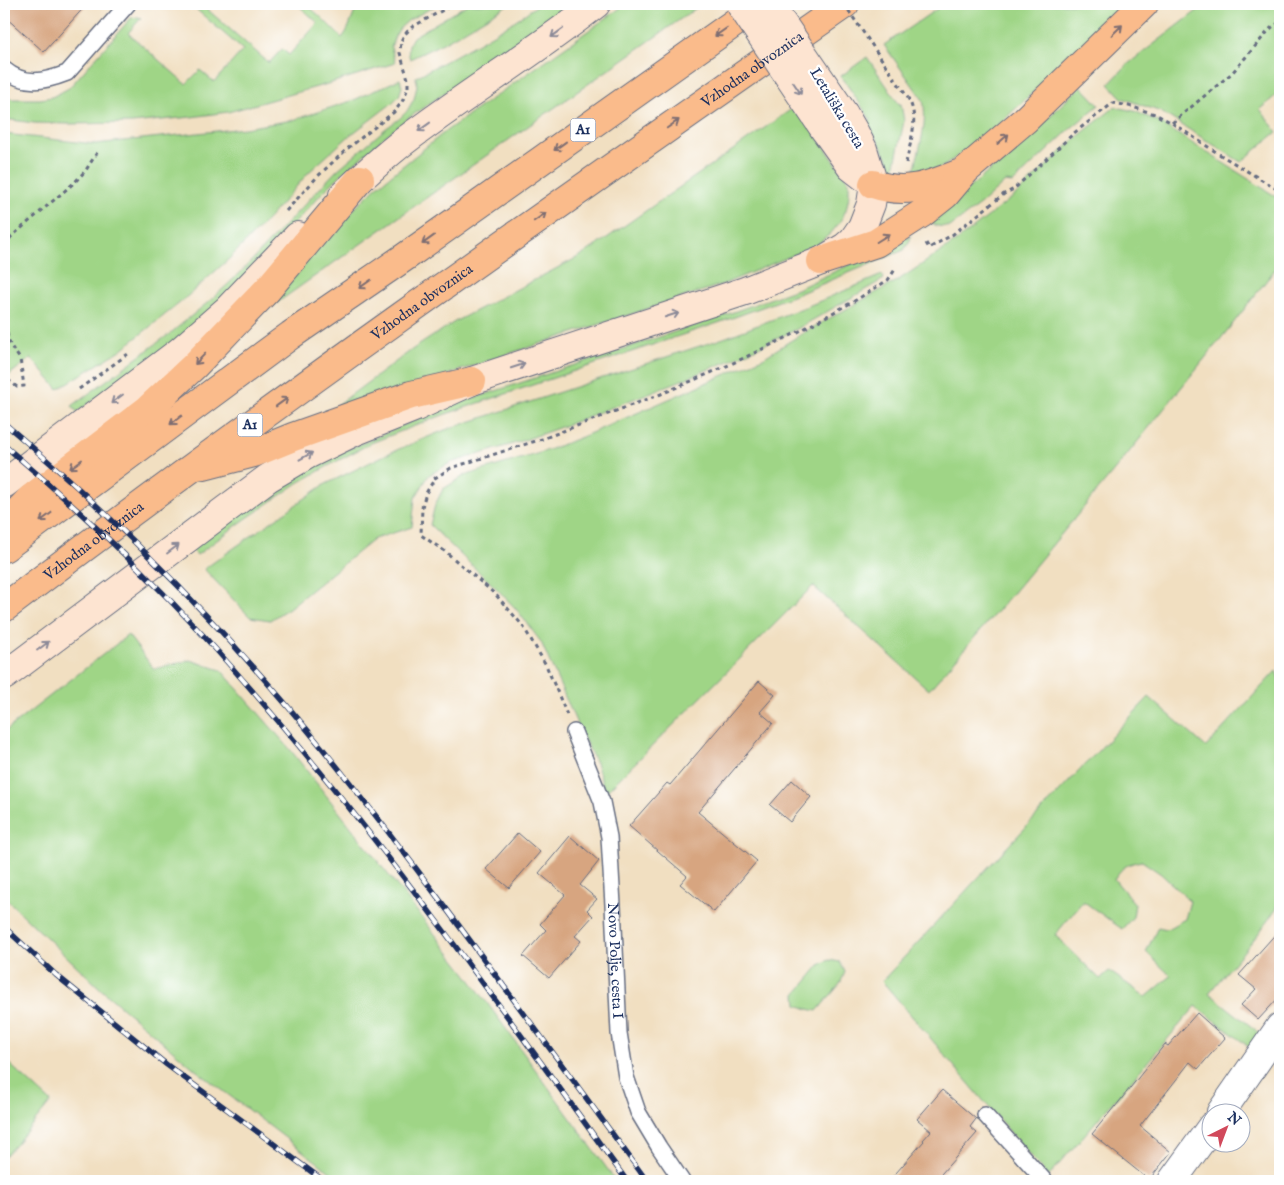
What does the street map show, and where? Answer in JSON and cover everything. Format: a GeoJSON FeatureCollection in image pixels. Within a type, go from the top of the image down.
{"type":"FeatureCollection","features":[{"type":"Feature","properties":{"kind":"highway","name":"A1"},"geometry":{"type":"LineString","coordinates":[[4,548],[291,336],[761,4]]}},
{"type":"Feature","properties":{"kind":"highway","name":"Vzhodna obvoznica"},"geometry":{"type":"LineString","coordinates":[[4,608],[331,366],[844,4]]}},
{"type":"Feature","properties":{"kind":"highway"},"geometry":{"type":"LineString","coordinates":[[821,261],[876,243],[921,214],[945,195],[966,170],[1026,119],[1144,4]]}},
{"type":"Feature","properties":{"kind":"highway"},"geometry":{"type":"LineString","coordinates":[[873,184],[892,189],[923,187],[966,170]]}},
{"type":"Feature","properties":{"kind":"highway"},"geometry":{"type":"LineString","coordinates":[[4,526],[30,499],[147,410],[194,366],[267,290],[360,179]]}},
{"type":"Feature","properties":{"kind":"highway"},"geometry":{"type":"LineString","coordinates":[[188,470],[254,453],[411,395],[472,382]]}},
{"type":"Feature","properties":{"kind":"main road"},"geometry":{"type":"LineString","coordinates":[[4,484],[179,352],[228,309],[288,245],[377,163],[596,4]]}},
{"type":"Feature","properties":{"kind":"main road","name":"Letališka cesta"},"geometry":{"type":"LineString","coordinates":[[4,676],[268,478],[307,455],[472,382],[745,291],[821,261],[845,248],[858,234],[871,204],[872,175],[863,149],[855,133],[834,122],[740,4]]}},
{"type":"Feature","properties":{"kind":"main road","name":"Letališka cesta"},"geometry":{"type":"LineString","coordinates":[[769,4],[834,122]]}},
{"type":"Feature","properties":{"kind":"street"},"geometry":{"type":"LineString","coordinates":[[1228,1102],[1280,1027]]}},
{"type":"Feature","properties":{"kind":"street"},"geometry":{"type":"LineString","coordinates":[[1172,1181],[1202,1140]]}},
{"type":"Feature","properties":{"kind":"lane"},"geometry":{"type":"LineString","coordinates":[[4,69],[11,75],[23,80],[38,81],[67,73],[128,4]]}},
{"type":"Feature","properties":{"kind":"lane","name":"Novo Polje, cesta I"},"geometry":{"type":"LineString","coordinates":[[574,732],[602,802],[609,837],[614,905],[619,1033],[626,1077],[638,1112],[659,1148],[682,1181]]}},
{"type":"Feature","properties":{"kind":"lane"},"geometry":{"type":"LineString","coordinates":[[985,1115],[1045,1181]]}},
{"type":"Feature","properties":{"kind":"path"},"geometry":{"type":"LineString","coordinates":[[280,218],[318,176],[398,107],[405,98],[408,88],[408,78],[400,53],[401,41],[404,35],[412,27],[454,4]]}},
{"type":"Feature","properties":{"kind":"path"},"geometry":{"type":"LineString","coordinates":[[844,4],[912,104],[915,120],[905,168]]}},
{"type":"Feature","properties":{"kind":"path"},"geometry":{"type":"LineString","coordinates":[[1172,123],[1232,73],[1271,28],[1280,22]]}},
{"type":"Feature","properties":{"kind":"path"},"geometry":{"type":"LineString","coordinates":[[929,248],[952,235],[1004,194],[1014,189],[1074,133],[1113,103],[1155,114],[1280,191]]}},
{"type":"Feature","properties":{"kind":"path"},"geometry":{"type":"LineString","coordinates":[[4,245],[11,236],[75,182],[86,170],[98,151]]}},
{"type":"Feature","properties":{"kind":"path"},"geometry":{"type":"LineString","coordinates":[[574,732],[546,665],[523,626],[496,595],[446,552],[421,535],[422,507],[426,493],[435,478],[450,468],[542,439],[662,394],[729,365],[798,332],[856,300],[888,280],[896,268]]}},
{"type":"Feature","properties":{"kind":"path"},"geometry":{"type":"LineString","coordinates":[[4,317],[10,345],[20,359],[24,386],[17,387],[4,378]]}},
{"type":"Feature","properties":{"kind":"path"},"geometry":{"type":"LineString","coordinates":[[79,389],[132,351]]}},
{"type":"Feature","properties":{"kind":"green space"},"geometry":{"type":"Polygon","coordinates":[[[190,4],[201,4],[269,63],[282,49],[289,55],[318,23],[297,4],[306,4],[342,38],[347,31],[358,4],[439,4],[409,20],[400,28],[391,47],[395,63],[228,112],[132,123],[34,123],[4,119],[4,96],[12,99],[40,99],[52,97],[69,88],[131,18],[141,18],[128,33],[186,84],[200,70],[214,82],[243,50],[190,4]]]}},
{"type":"Feature","properties":{"kind":"green space"},"geometry":{"type":"Polygon","coordinates":[[[468,4],[509,4],[445,42],[410,59],[408,48],[413,37],[468,4]]]}},
{"type":"Feature","properties":{"kind":"green space"},"geometry":{"type":"Polygon","coordinates":[[[539,4],[568,4],[383,138],[322,193],[243,280],[195,326],[77,412],[72,406],[172,332],[213,298],[240,273],[336,171],[399,119],[407,111],[414,99],[417,86],[416,77],[494,33],[539,4]]]}},
{"type":"Feature","properties":{"kind":"green space"},"geometry":{"type":"Polygon","coordinates":[[[626,4],[702,4],[271,307],[273,298],[344,219],[374,189],[446,131],[626,4]]]}},
{"type":"Feature","properties":{"kind":"green space"},"geometry":{"type":"Polygon","coordinates":[[[944,4],[1122,4],[1065,62],[994,129],[944,166],[916,177],[914,172],[924,127],[923,100],[884,45],[944,4]]]}},
{"type":"Feature","properties":{"kind":"green space"},"geometry":{"type":"Polygon","coordinates":[[[1206,4],[1280,4],[1280,92],[1260,109],[1277,132],[1241,162],[1161,112],[1122,98],[1109,84],[1128,64],[1206,4]]]}},
{"type":"Feature","properties":{"kind":"green space"},"geometry":{"type":"Polygon","coordinates":[[[867,57],[899,104],[901,104],[904,121],[893,174],[896,179],[892,177],[888,159],[866,124],[871,120],[841,76],[867,57]]]}},
{"type":"Feature","properties":{"kind":"green space"},"geometry":{"type":"Polygon","coordinates":[[[400,79],[402,87],[399,96],[391,104],[348,137],[309,172],[269,218],[230,258],[181,302],[121,350],[58,389],[31,358],[4,379],[4,134],[95,144],[245,128],[293,120],[354,100],[400,79]]]}},
{"type":"Feature","properties":{"kind":"green space"},"geometry":{"type":"Polygon","coordinates":[[[1081,86],[1099,105],[1070,129],[1013,183],[1005,182],[981,204],[950,227],[937,226],[927,220],[979,180],[1081,86]]]}},
{"type":"Feature","properties":{"kind":"green space"},"geometry":{"type":"Polygon","coordinates":[[[796,106],[849,182],[846,210],[840,222],[817,245],[724,284],[505,355],[329,415],[340,403],[413,349],[456,321],[584,254],[796,106]]]}},
{"type":"Feature","properties":{"kind":"green space"},"geometry":{"type":"Polygon","coordinates":[[[1115,107],[1134,111],[1159,122],[1280,199],[1280,263],[1113,472],[929,690],[813,586],[605,793],[597,765],[541,642],[517,610],[430,525],[435,505],[443,489],[464,476],[543,452],[582,437],[763,358],[803,333],[897,281],[954,243],[1017,194],[1076,138],[1115,107]]]}},
{"type":"Feature","properties":{"kind":"green space"},"geometry":{"type":"Polygon","coordinates":[[[911,236],[904,250],[798,294],[721,322],[443,415],[371,443],[298,483],[197,555],[189,546],[294,473],[438,410],[717,318],[797,289],[911,236]]]}},
{"type":"Feature","properties":{"kind":"green space"},"geometry":{"type":"Polygon","coordinates":[[[882,275],[884,279],[797,329],[729,361],[564,426],[450,463],[429,475],[415,498],[412,527],[374,539],[289,608],[270,620],[250,617],[204,569],[324,485],[387,454],[445,430],[724,338],[882,275]]]}},
{"type":"Feature","properties":{"kind":"green space"},"geometry":{"type":"Polygon","coordinates":[[[128,635],[154,669],[190,660],[221,670],[289,748],[467,975],[616,1181],[342,1181],[197,1071],[105,993],[4,897],[4,732],[128,635]]]}},
{"type":"Feature","properties":{"kind":"green space"},"geometry":{"type":"Polygon","coordinates":[[[1276,671],[1280,681],[1280,903],[1259,933],[1209,993],[1262,1035],[1253,1050],[1196,1006],[1048,1177],[882,981],[1149,697],[1206,747],[1276,671]],[[1142,861],[1126,866],[1114,879],[1135,904],[1133,917],[1122,929],[1083,901],[1055,935],[1100,979],[1109,971],[1146,997],[1171,976],[1146,952],[1158,927],[1167,929],[1185,919],[1190,901],[1161,874],[1142,861]]]}},
{"type":"Feature","properties":{"kind":"green space"},"geometry":{"type":"Polygon","coordinates":[[[829,960],[840,962],[845,972],[840,984],[817,1011],[797,1005],[796,994],[821,964],[829,960]]]}},
{"type":"Feature","properties":{"kind":"green space"},"geometry":{"type":"Polygon","coordinates":[[[4,1059],[51,1102],[4,1157],[4,1059]]]}},
{"type":"Feature","properties":{"kind":"building"},"geometry":{"type":"Polygon","coordinates":[[[4,4],[87,4],[44,52],[4,16],[4,4]]]}},
{"type":"Feature","properties":{"kind":"building"},"geometry":{"type":"Polygon","coordinates":[[[759,681],[775,695],[760,712],[773,723],[698,812],[757,861],[714,912],[680,884],[687,876],[629,826],[667,783],[670,785],[759,681]]]}},
{"type":"Feature","properties":{"kind":"building"},"geometry":{"type":"Polygon","coordinates":[[[792,780],[811,797],[790,822],[770,805],[792,780]]]}},
{"type":"Feature","properties":{"kind":"building"},"geometry":{"type":"Polygon","coordinates":[[[518,833],[540,852],[509,888],[486,869],[518,833]]]}},
{"type":"Feature","properties":{"kind":"building"},"geometry":{"type":"Polygon","coordinates":[[[570,836],[599,861],[580,885],[597,899],[587,910],[593,916],[575,936],[581,941],[549,978],[523,956],[546,930],[540,924],[565,895],[539,873],[570,836]]]}},
{"type":"Feature","properties":{"kind":"building"},"geometry":{"type":"Polygon","coordinates":[[[1280,929],[1280,996],[1258,1020],[1241,1005],[1256,989],[1239,975],[1280,929]]]}},
{"type":"Feature","properties":{"kind":"building"},"geometry":{"type":"Polygon","coordinates":[[[1197,1013],[1225,1038],[1198,1069],[1190,1062],[1140,1126],[1171,1152],[1149,1180],[1092,1134],[1165,1044],[1168,1046],[1197,1013]]]}},
{"type":"Feature","properties":{"kind":"building"},"geometry":{"type":"Polygon","coordinates":[[[942,1090],[976,1119],[970,1127],[977,1133],[935,1181],[889,1181],[931,1131],[917,1119],[942,1090]]]}},
{"type":"Feature","properties":{"kind":"railway"},"geometry":{"type":"LineString","coordinates":[[4,423],[78,488],[150,557],[218,628],[284,702],[415,867],[647,1181]]}},
{"type":"Feature","properties":{"kind":"railway"},"geometry":{"type":"LineString","coordinates":[[4,445],[130,560],[178,608],[259,698],[314,764],[422,901],[627,1181]]}},
{"type":"Feature","properties":{"kind":"railway"},"geometry":{"type":"LineString","coordinates":[[4,927],[56,975],[167,1065],[324,1181]]}}]}
